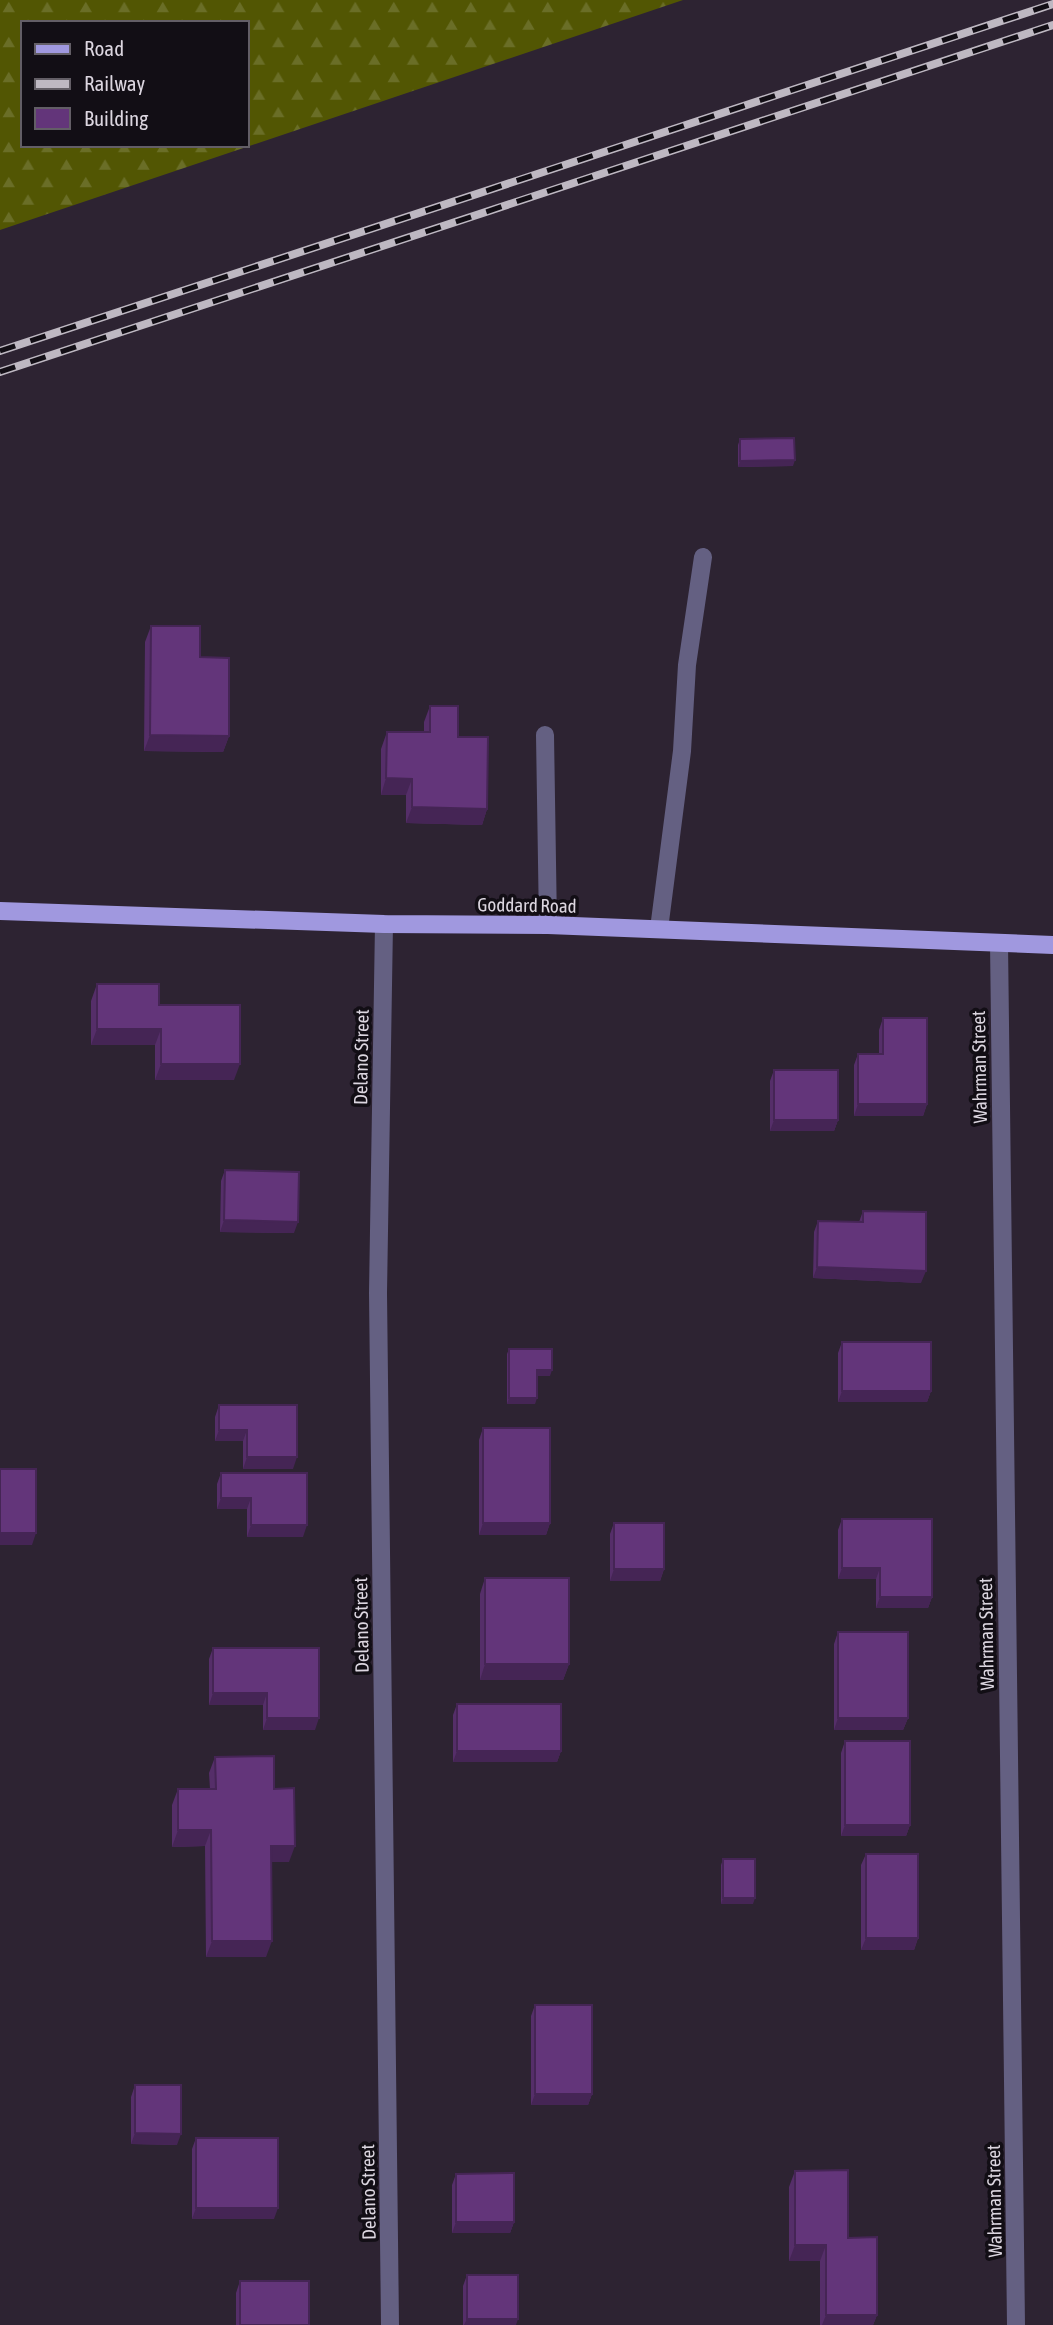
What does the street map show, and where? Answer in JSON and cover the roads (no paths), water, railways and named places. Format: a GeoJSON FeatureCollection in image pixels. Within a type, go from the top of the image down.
{"type":"FeatureCollection","features":[{"type":"Feature","properties":{"kind":"main road","name":"Goddard Road"},"geometry":{"type":"LineString","coordinates":[[0,911],[384,924],[548,925],[1053,945]]}},
{"type":"Feature","properties":{"kind":"street"},"geometry":{"type":"LineString","coordinates":[[659,929],[682,751],[687,665],[704,557]]}},
{"type":"Feature","properties":{"kind":"street"},"geometry":{"type":"LineString","coordinates":[[545,735],[548,925]]}},
{"type":"Feature","properties":{"kind":"street","name":"Delano Street"},"geometry":{"type":"LineString","coordinates":[[384,924],[378,1293],[390,2325]]}},
{"type":"Feature","properties":{"kind":"street","name":"Wahrman Street"},"geometry":{"type":"LineString","coordinates":[[999,943],[1016,2325]]}},
{"type":"Feature","properties":{"kind":"railway"},"geometry":{"type":"LineString","coordinates":[[0,351],[1053,4]]}},
{"type":"Feature","properties":{"kind":"railway"},"geometry":{"type":"LineString","coordinates":[[0,372],[1053,25]]}}]}
